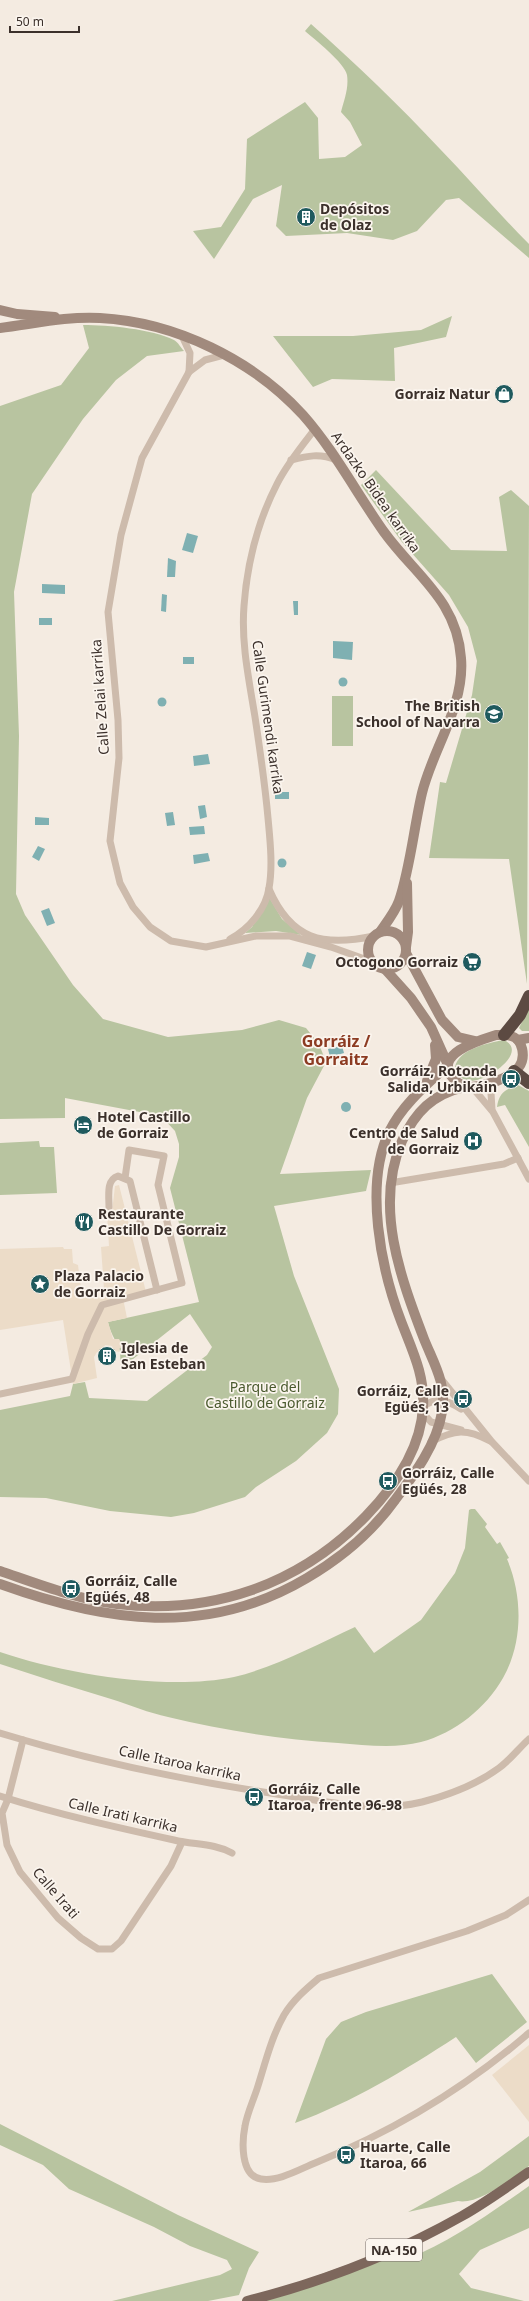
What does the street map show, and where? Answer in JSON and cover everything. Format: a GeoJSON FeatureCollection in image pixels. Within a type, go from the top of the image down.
{"type":"FeatureCollection","features":[{"type":"Feature","properties":{"kind":"highway"},"geometry":{"type":"LineString","coordinates":[[504,1035],[520,1015],[529,996]]}},
{"type":"Feature","properties":{"kind":"highway"},"geometry":{"type":"LineString","coordinates":[[514,1071],[529,1083]]}},
{"type":"Feature","properties":{"kind":"main road","name":"NA-150"},"geometry":{"type":"LineString","coordinates":[[248,2301],[284,2292],[373,2260],[463,2216],[529,2172]]}},
{"type":"Feature","properties":{"kind":"street","name":"Ardazko Bidea karrika"},"geometry":{"type":"LineString","coordinates":[[0,310],[17,314],[77,319]]}},
{"type":"Feature","properties":{"kind":"street","name":"Ardazko Bidea karrika"},"geometry":{"type":"LineString","coordinates":[[0,328],[77,319],[100,318],[139,324],[182,336],[224,355],[274,387],[315,430],[385,532],[443,600],[452,618],[459,638],[462,677],[451,715],[425,781],[399,902],[377,934]]}},
{"type":"Feature","properties":{"kind":"street","name":"Calle Zelai karrika"},"geometry":{"type":"LineString","coordinates":[[182,336],[190,353],[189,372],[142,458],[121,535],[108,612],[118,720],[119,758],[110,841],[120,883],[133,907],[150,927],[171,942],[206,947],[256,936],[290,936],[331,947],[373,962]]}},
{"type":"Feature","properties":{"kind":"street"},"geometry":{"type":"LineString","coordinates":[[189,372],[205,360],[224,355]]}},
{"type":"Feature","properties":{"kind":"street","name":"Calle Gurimendi karrika"},"geometry":{"type":"LineString","coordinates":[[223,943],[249,926],[257,916],[269,889],[270,834],[263,775],[247,676],[244,607],[247,574],[257,536],[276,484],[291,460],[315,430]]}},
{"type":"Feature","properties":{"kind":"street"},"geometry":{"type":"LineString","coordinates":[[291,460],[309,455],[325,456],[336,460]]}},
{"type":"Feature","properties":{"kind":"street","name":"Ardazko Bidea karrika"},"geometry":{"type":"LineString","coordinates":[[406,950],[408,932],[407,867]]}},
{"type":"Feature","properties":{"kind":"street"},"geometry":{"type":"LineString","coordinates":[[269,889],[276,905],[286,919],[300,930],[314,937],[329,942],[350,941],[391,931],[397,933],[404,942],[406,950],[442,1020],[458,1036],[475,1041]]}},
{"type":"Feature","properties":{"kind":"street"},"geometry":{"type":"LineString","coordinates":[[377,934],[370,941],[368,952],[373,962],[384,968],[411,998],[431,1027],[448,1065],[449,1074],[459,1085],[468,1087],[493,1112]]}},
{"type":"Feature","properties":{"kind":"street"},"geometry":{"type":"LineString","coordinates":[[384,968],[396,966],[404,958],[406,950]]}},
{"type":"Feature","properties":{"kind":"street"},"geometry":{"type":"LineString","coordinates":[[422,1089],[432,1073],[436,1059],[431,1027]]}},
{"type":"Feature","properties":{"kind":"street"},"geometry":{"type":"LineString","coordinates":[[0,1571],[70,1595],[117,1604],[187,1606],[225,1598],[267,1585],[296,1572],[346,1537],[376,1506],[402,1472],[412,1452],[423,1410],[424,1383],[415,1351],[401,1320],[385,1268],[378,1225],[376,1182],[388,1133],[403,1110],[422,1089],[448,1065],[454,1054],[475,1041],[496,1035],[511,1036],[518,1040],[526,1054],[518,1068],[494,1081],[447,1091],[430,1102],[414,1119],[394,1159],[390,1183],[390,1218],[404,1288],[441,1380],[444,1400],[439,1425],[431,1443],[412,1477],[385,1514],[356,1543],[322,1569],[282,1593],[246,1606],[219,1613],[168,1619],[121,1616],[53,1603],[0,1584]]}},
{"type":"Feature","properties":{"kind":"street"},"geometry":{"type":"LineString","coordinates":[[518,1040],[529,1038]]}},
{"type":"Feature","properties":{"kind":"street"},"geometry":{"type":"LineString","coordinates":[[494,1081],[490,1103],[493,1112],[529,1179]]}},
{"type":"Feature","properties":{"kind":"street"},"geometry":{"type":"LineString","coordinates":[[0,1394],[72,1379],[102,1305],[182,1283],[158,1185],[164,1156],[129,1150],[125,1178]]}},
{"type":"Feature","properties":{"kind":"street"},"geometry":{"type":"LineString","coordinates":[[390,1183],[504,1164],[518,1158]]}},
{"type":"Feature","properties":{"kind":"street"},"geometry":{"type":"LineString","coordinates":[[109,1207],[110,1182],[118,1176],[130,1181],[157,1290]]}},
{"type":"Feature","properties":{"kind":"street"},"geometry":{"type":"LineString","coordinates":[[441,1380],[466,1412],[485,1431],[492,1442],[529,1481]]}},
{"type":"Feature","properties":{"kind":"street"},"geometry":{"type":"LineString","coordinates":[[423,1410],[430,1402],[444,1400],[466,1412]]}},
{"type":"Feature","properties":{"kind":"street"},"geometry":{"type":"LineString","coordinates":[[423,1410],[426,1419],[439,1425],[476,1434],[492,1442]]}},
{"type":"Feature","properties":{"kind":"street"},"geometry":{"type":"LineString","coordinates":[[431,1443],[447,1434],[462,1431]]}},
{"type":"Feature","properties":{"kind":"street","name":"Calle Itaroa karrika"},"geometry":{"type":"LineString","coordinates":[[0,1733],[97,1759],[225,1786],[356,1806],[392,1806],[420,1802],[447,1795],[475,1783],[500,1768],[529,1739]]}},
{"type":"Feature","properties":{"kind":"street","name":"Calle Irati"},"geometry":{"type":"LineString","coordinates":[[23,1740],[8,1799],[2,1813],[7,1845],[20,1872],[58,1918],[81,1938],[98,1949],[112,1949],[121,1942],[171,1866],[182,1842]]}},
{"type":"Feature","properties":{"kind":"street"},"geometry":{"type":"LineString","coordinates":[[0,1796],[8,1799]]}},
{"type":"Feature","properties":{"kind":"street","name":"Calle Irati karrika"},"geometry":{"type":"LineString","coordinates":[[8,1799],[89,1822],[182,1842],[222,1848],[232,1854]]}},
{"type":"Feature","properties":{"kind":"street"},"geometry":{"type":"LineString","coordinates":[[529,1900],[506,1915],[467,1931],[319,1978],[300,1993],[285,2014],[274,2036],[245,2126],[243,2151],[245,2162],[249,2171],[254,2177],[261,2179],[291,2173],[372,2138],[428,2108],[487,2068],[529,2033]]}},
{"type":"Feature","properties":{"kind":"street"},"geometry":{"type":"LineString","coordinates":[[270,2301],[284,2292]]}},
{"type":"Feature","properties":{"kind":"green space"},"geometry":{"type":"Polygon","coordinates":[[[311,24],[409,117],[529,244],[529,258],[459,198],[446,200],[417,231],[393,240],[347,233],[286,236],[276,226],[282,185],[253,199],[214,259],[193,231],[221,227],[245,189],[247,139],[305,102],[318,118],[319,159],[345,157],[362,145],[350,122],[341,112],[347,85],[347,75],[345,70],[322,45],[305,31],[311,24]]]}},
{"type":"Feature","properties":{"kind":"green space"},"geometry":{"type":"Polygon","coordinates":[[[452,316],[446,337],[394,348],[395,381],[332,379],[313,387],[273,336],[353,336],[421,330],[452,316]]]}},
{"type":"Feature","properties":{"kind":"green space","name":"Parque del Castillo de Gorraiz"},"geometry":{"type":"Polygon","coordinates":[[[83,325],[117,327],[154,333],[174,340],[184,351],[147,356],[116,380],[83,419],[32,494],[14,592],[19,736],[16,894],[25,915],[73,985],[103,1019],[168,1037],[242,1030],[279,1020],[306,1028],[319,1044],[326,1062],[307,1098],[280,1174],[371,1170],[366,1191],[274,1206],[294,1276],[339,1389],[338,1414],[327,1433],[296,1461],[256,1487],[245,1497],[194,1513],[171,1517],[110,1511],[46,1498],[0,1497],[0,1410],[70,1396],[73,1384],[85,1382],[89,1398],[147,1401],[207,1355],[212,1347],[190,1314],[123,1367],[119,1348],[108,1322],[199,1302],[170,1188],[179,1157],[179,1144],[175,1131],[161,1116],[65,1098],[65,1118],[0,1119],[0,406],[61,385],[89,348],[83,325]]]}},
{"type":"Feature","properties":{"kind":"green space"},"geometry":{"type":"Polygon","coordinates":[[[376,470],[451,550],[507,551],[499,497],[511,490],[529,506],[527,984],[509,859],[429,858],[440,782],[446,783],[472,695],[477,661],[468,627],[449,595],[402,542],[361,485],[376,470]]]}},
{"type":"Feature","properties":{"kind":"green space"},"geometry":{"type":"Polygon","coordinates":[[[332,696],[353,696],[353,746],[332,746],[332,696]]]}},
{"type":"Feature","properties":{"kind":"green space"},"geometry":{"type":"Polygon","coordinates":[[[269,897],[282,919],[301,935],[276,931],[245,933],[252,927],[269,897]]]}},
{"type":"Feature","properties":{"kind":"green space"},"geometry":{"type":"Polygon","coordinates":[[[529,1008],[529,1031],[522,1031],[519,1028],[529,1008]]]}},
{"type":"Feature","properties":{"kind":"green space"},"geometry":{"type":"Polygon","coordinates":[[[504,1040],[510,1045],[512,1051],[509,1058],[496,1071],[478,1080],[469,1081],[459,1077],[455,1067],[462,1056],[468,1051],[483,1045],[504,1040]]]}},
{"type":"Feature","properties":{"kind":"green space"},"geometry":{"type":"Polygon","coordinates":[[[518,1085],[529,1091],[529,1147],[505,1105],[497,1107],[499,1098],[503,1092],[518,1085]]]}},
{"type":"Feature","properties":{"kind":"green space"},"geometry":{"type":"Polygon","coordinates":[[[39,1141],[40,1147],[54,1147],[57,1193],[0,1195],[0,1143],[39,1141]]]}},
{"type":"Feature","properties":{"kind":"green space"},"geometry":{"type":"Polygon","coordinates":[[[475,1509],[487,1524],[485,1527],[497,1544],[500,1542],[509,1558],[507,1559],[516,1588],[518,1604],[517,1635],[510,1664],[503,1678],[488,1699],[479,1709],[457,1726],[434,1738],[411,1744],[380,1746],[296,1740],[231,1730],[189,1722],[154,1713],[0,1664],[0,1652],[55,1667],[116,1678],[178,1682],[207,1681],[234,1677],[265,1668],[355,1627],[374,1653],[421,1620],[455,1573],[465,1548],[469,1510],[475,1509]]]}},
{"type":"Feature","properties":{"kind":"green space"},"geometry":{"type":"Polygon","coordinates":[[[492,1974],[527,2022],[476,2063],[456,2037],[398,2073],[358,2095],[316,2115],[295,2123],[326,2039],[341,2022],[366,2012],[492,1974]]]}},
{"type":"Feature","properties":{"kind":"green space"},"geometry":{"type":"Polygon","coordinates":[[[0,2124],[178,2215],[259,2252],[249,2268],[239,2295],[208,2301],[112,2301],[220,2275],[232,2269],[227,2260],[190,2246],[154,2227],[69,2189],[43,2165],[0,2145],[0,2124]]]}},
{"type":"Feature","properties":{"kind":"green space"},"geometry":{"type":"Polygon","coordinates":[[[529,2136],[529,2166],[495,2190],[475,2199],[458,2201],[408,2212],[480,2172],[529,2136]]]}},
{"type":"Feature","properties":{"kind":"green space"},"geometry":{"type":"Polygon","coordinates":[[[529,2186],[529,2228],[480,2250],[459,2274],[471,2288],[524,2301],[246,2301],[403,2245],[407,2259],[424,2252],[455,2235],[485,2217],[529,2186]]]}},
{"type":"Feature","properties":{"kind":"shaded area","name":"Plaza Palacio de Gorraiz"},"geometry":{"type":"Polygon","coordinates":[[[119,1185],[146,1292],[123,1298],[127,1318],[108,1322],[113,1339],[119,1339],[123,1346],[119,1349],[120,1352],[114,1351],[112,1346],[105,1345],[103,1351],[97,1352],[94,1357],[97,1378],[73,1384],[63,1320],[0,1330],[0,1249],[63,1247],[64,1249],[72,1249],[73,1263],[78,1265],[81,1289],[104,1289],[101,1247],[109,1246],[107,1214],[112,1212],[115,1186],[119,1185]]]}},
{"type":"Feature","properties":{"kind":"shaded area"},"geometry":{"type":"Polygon","coordinates":[[[529,2045],[529,2122],[492,2075],[529,2045]]]}},
{"type":"Feature","properties":{"kind":"water"},"geometry":{"type":"Polygon","coordinates":[[[187,533],[198,536],[193,553],[182,550],[187,533]]]}},
{"type":"Feature","properties":{"kind":"water"},"geometry":{"type":"Polygon","coordinates":[[[168,558],[176,561],[175,577],[167,577],[168,558]]]}},
{"type":"Feature","properties":{"kind":"water"},"geometry":{"type":"Polygon","coordinates":[[[42,584],[65,585],[65,594],[42,593],[42,584]]]}},
{"type":"Feature","properties":{"kind":"water"},"geometry":{"type":"Polygon","coordinates":[[[162,594],[167,595],[166,612],[161,611],[162,594]]]}},
{"type":"Feature","properties":{"kind":"water"},"geometry":{"type":"Polygon","coordinates":[[[293,601],[298,601],[298,615],[294,615],[293,601]]]}},
{"type":"Feature","properties":{"kind":"water"},"geometry":{"type":"Polygon","coordinates":[[[39,618],[52,618],[52,625],[39,625],[39,618]]]}},
{"type":"Feature","properties":{"kind":"water"},"geometry":{"type":"Polygon","coordinates":[[[333,641],[353,642],[352,660],[333,658],[333,641]]]}},
{"type":"Feature","properties":{"kind":"water"},"geometry":{"type":"Polygon","coordinates":[[[183,657],[194,657],[194,664],[183,664],[183,657]]]}},
{"type":"Feature","properties":{"kind":"water"},"geometry":{"type":"Polygon","coordinates":[[[341,678],[345,678],[347,682],[345,686],[341,686],[339,684],[339,680],[341,678]]]}},
{"type":"Feature","properties":{"kind":"water"},"geometry":{"type":"Polygon","coordinates":[[[162,697],[167,702],[162,707],[157,702],[162,697]]]}},
{"type":"Feature","properties":{"kind":"water"},"geometry":{"type":"Polygon","coordinates":[[[208,754],[210,764],[194,766],[193,756],[208,754]]]}},
{"type":"Feature","properties":{"kind":"water"},"geometry":{"type":"Polygon","coordinates":[[[275,792],[289,792],[289,799],[275,799],[275,792]]]}},
{"type":"Feature","properties":{"kind":"water"},"geometry":{"type":"Polygon","coordinates":[[[205,805],[207,817],[200,819],[198,806],[205,805]]]}},
{"type":"Feature","properties":{"kind":"water"},"geometry":{"type":"Polygon","coordinates":[[[173,812],[175,825],[167,826],[165,813],[173,812]]]}},
{"type":"Feature","properties":{"kind":"water"},"geometry":{"type":"Polygon","coordinates":[[[35,817],[49,818],[49,825],[35,825],[35,817]]]}},
{"type":"Feature","properties":{"kind":"water"},"geometry":{"type":"Polygon","coordinates":[[[204,826],[205,834],[190,835],[189,827],[204,826]]]}},
{"type":"Feature","properties":{"kind":"water"},"geometry":{"type":"Polygon","coordinates":[[[38,846],[45,849],[39,861],[32,857],[38,846]]]}},
{"type":"Feature","properties":{"kind":"water"},"geometry":{"type":"Polygon","coordinates":[[[208,853],[210,861],[194,864],[193,855],[208,853]]]}},
{"type":"Feature","properties":{"kind":"water"},"geometry":{"type":"Polygon","coordinates":[[[280,859],[284,859],[286,863],[284,867],[280,867],[278,865],[278,861],[280,859]]]}},
{"type":"Feature","properties":{"kind":"water"},"geometry":{"type":"Polygon","coordinates":[[[49,908],[55,923],[47,926],[41,911],[49,908]]]}},
{"type":"Feature","properties":{"kind":"water"},"geometry":{"type":"Polygon","coordinates":[[[307,952],[316,955],[311,969],[302,966],[307,952]]]}},
{"type":"Feature","properties":{"kind":"water"},"geometry":{"type":"Polygon","coordinates":[[[342,1046],[344,1053],[330,1057],[328,1049],[342,1046]]]}},
{"type":"Feature","properties":{"kind":"water"},"geometry":{"type":"Polygon","coordinates":[[[344,1102],[348,1102],[350,1103],[350,1111],[344,1112],[341,1109],[341,1105],[344,1102]]]}},
{"type":"Feature","properties":{"kind":"place","name":"Depósitos de Olaz"},"geometry":{"type":"Point","coordinates":[306,217]}},
{"type":"Feature","properties":{"kind":"place","name":"Gorraiz Natur"},"geometry":{"type":"Point","coordinates":[504,394]}},
{"type":"Feature","properties":{"kind":"place","name":"The British School of Navarra"},"geometry":{"type":"Point","coordinates":[494,714]}},
{"type":"Feature","properties":{"kind":"place","name":"Octogono Gorraiz"},"geometry":{"type":"Point","coordinates":[472,962]}},
{"type":"Feature","properties":{"kind":"place","name":"Gorráiz, Rotonda Salida, Urbikáin"},"geometry":{"type":"Point","coordinates":[511,1079]}},
{"type":"Feature","properties":{"kind":"place","name":"Hotel Castillo de Gorraiz"},"geometry":{"type":"Point","coordinates":[83,1125]}},
{"type":"Feature","properties":{"kind":"place","name":"Centro de Salud de Gorraiz"},"geometry":{"type":"Point","coordinates":[473,1141]}},
{"type":"Feature","properties":{"kind":"place","name":"Restaurante Castillo De Gorraiz"},"geometry":{"type":"Point","coordinates":[84,1222]}},
{"type":"Feature","properties":{"kind":"place","name":"Plaza Palacio de Gorraiz"},"geometry":{"type":"Point","coordinates":[40,1284]}},
{"type":"Feature","properties":{"kind":"place","name":"Iglesia de San Esteban"},"geometry":{"type":"Point","coordinates":[107,1356]}},
{"type":"Feature","properties":{"kind":"place","name":"Gorráiz, Calle Egüés, 13"},"geometry":{"type":"Point","coordinates":[463,1399]}},
{"type":"Feature","properties":{"kind":"place","name":"Gorráiz, Calle Egüés, 28"},"geometry":{"type":"Point","coordinates":[388,1481]}},
{"type":"Feature","properties":{"kind":"place","name":"Gorráiz, Calle Egüés, 48"},"geometry":{"type":"Point","coordinates":[71,1589]}},
{"type":"Feature","properties":{"kind":"place","name":"Gorráiz, Calle Itaroa, frente 96-98"},"geometry":{"type":"Point","coordinates":[254,1797]}},
{"type":"Feature","properties":{"kind":"place","name":"Huarte, Calle Itaroa, 66"},"geometry":{"type":"Point","coordinates":[346,2155]}},
{"type":"Feature","properties":{"kind":"district","name":"Gorráiz / Gorraitz"},"geometry":{"type":"Point","coordinates":[336,1050]}}]}
